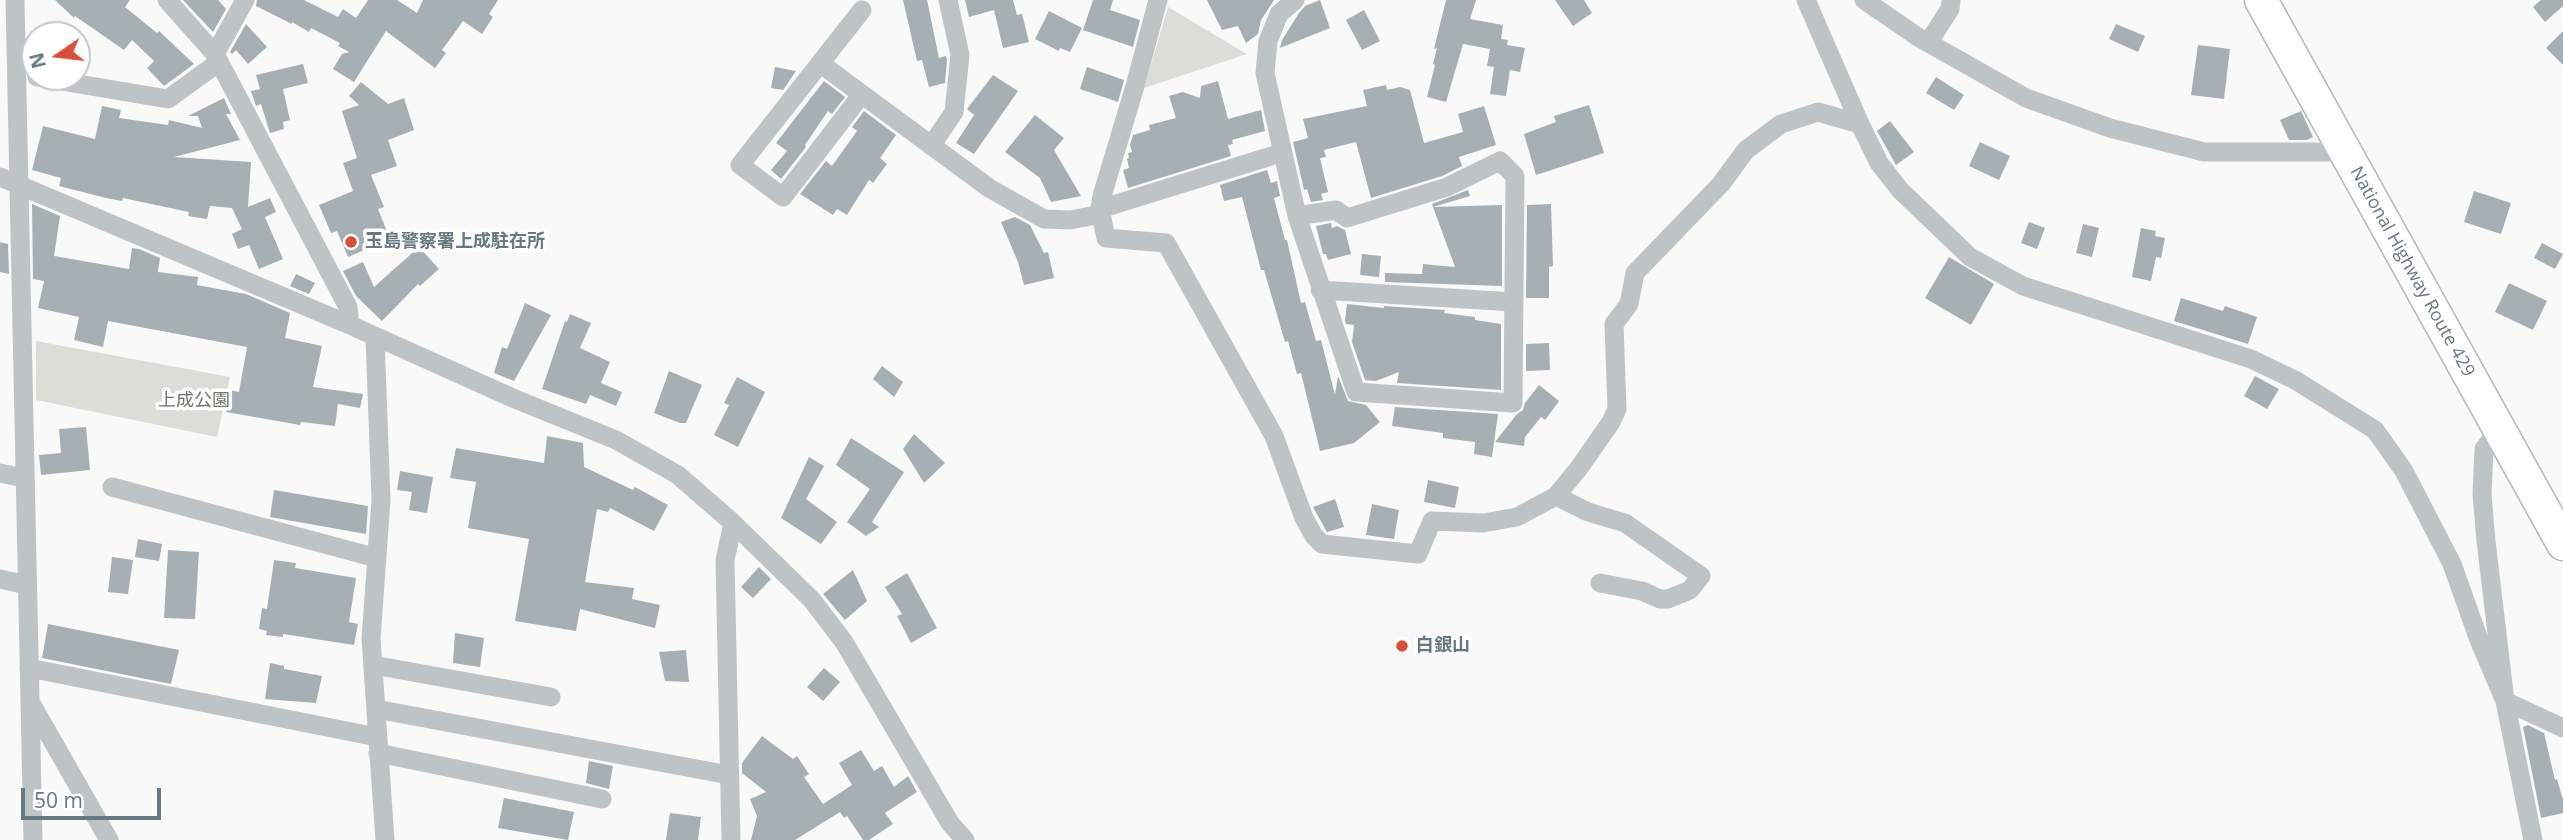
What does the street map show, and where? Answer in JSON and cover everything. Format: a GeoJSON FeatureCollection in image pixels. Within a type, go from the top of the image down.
{"type":"FeatureCollection","features":[{"type":"Feature","properties":{"kind":"highway","name":"National Highway Route 429"},"geometry":{"type":"LineString","coordinates":[[2261,0],[2563,544]]}},
{"type":"Feature","properties":{"kind":"street"},"geometry":{"type":"LineString","coordinates":[[15,0],[21,30]]}},
{"type":"Feature","properties":{"kind":"street"},"geometry":{"type":"LineString","coordinates":[[167,0],[217,58],[348,307],[350,325]]}},
{"type":"Feature","properties":{"kind":"street"},"geometry":{"type":"LineString","coordinates":[[91,86],[167,99],[217,58],[245,0]]}},
{"type":"Feature","properties":{"kind":"street"},"geometry":{"type":"LineString","coordinates":[[931,146],[954,112],[960,55],[948,0]]}},
{"type":"Feature","properties":{"kind":"street"},"geometry":{"type":"LineString","coordinates":[[821,64],[989,188],[1044,219],[1070,220],[1096,215],[1100,209],[1158,0]]}},
{"type":"Feature","properties":{"kind":"street"},"geometry":{"type":"LineString","coordinates":[[1295,0],[1279,14],[1268,41],[1265,73],[1297,216],[1356,392],[1513,403],[1515,176],[1500,161],[1447,187],[1346,218],[1336,210],[1297,216]]}},
{"type":"Feature","properties":{"kind":"street"},"geometry":{"type":"LineString","coordinates":[[1806,0],[1879,163],[1900,190],[1970,257],[2023,286],[2251,359],[2295,380],[2375,430],[2404,471],[2452,564],[2479,640],[2505,701],[2563,728]]}},
{"type":"Feature","properties":{"kind":"street"},"geometry":{"type":"LineString","coordinates":[[1864,0],[1928,43],[2026,98],[2110,128],[2204,152],[2345,152]]}},
{"type":"Feature","properties":{"kind":"street"},"geometry":{"type":"LineString","coordinates":[[1928,43],[1950,9],[1951,0]]}},
{"type":"Feature","properties":{"kind":"street"},"geometry":{"type":"LineString","coordinates":[[862,10],[740,164],[783,197],[862,94]]}},
{"type":"Feature","properties":{"kind":"street"},"geometry":{"type":"LineString","coordinates":[[27,91],[9,180],[24,478],[33,840]]}},
{"type":"Feature","properties":{"kind":"street"},"geometry":{"type":"LineString","coordinates":[[1100,209],[1106,238],[1166,243],[1274,436],[1304,518],[1314,536],[1322,544],[1419,554],[1432,521],[1483,523],[1517,517],[1556,496],[1579,468],[1617,410],[1614,324],[1629,304],[1635,273],[1721,184],[1746,150],[1781,124],[1818,112],[1860,124]]}},
{"type":"Feature","properties":{"kind":"street"},"geometry":{"type":"LineString","coordinates":[[1100,209],[1281,153]]}},
{"type":"Feature","properties":{"kind":"street"},"geometry":{"type":"LineString","coordinates":[[9,180],[616,440],[678,475],[733,523],[810,598],[844,642],[950,823],[965,840]]}},
{"type":"Feature","properties":{"kind":"street"},"geometry":{"type":"LineString","coordinates":[[1320,290],[1514,302]]}},
{"type":"Feature","properties":{"kind":"street"},"geometry":{"type":"LineString","coordinates":[[375,338],[381,500],[371,639],[385,840]]}},
{"type":"Feature","properties":{"kind":"street"},"geometry":{"type":"LineString","coordinates":[[2499,429],[2484,449],[2483,494],[2505,701],[2533,840]]}},
{"type":"Feature","properties":{"kind":"street"},"geometry":{"type":"LineString","coordinates":[[0,473],[24,478]]}},
{"type":"Feature","properties":{"kind":"street"},"geometry":{"type":"LineString","coordinates":[[113,487],[377,558]]}},
{"type":"Feature","properties":{"kind":"street"},"geometry":{"type":"LineString","coordinates":[[1556,496],[1588,512],[1625,523],[1700,576],[1690,590],[1668,599],[1600,583]]}},
{"type":"Feature","properties":{"kind":"street"},"geometry":{"type":"LineString","coordinates":[[731,840],[725,560],[733,523]]}},
{"type":"Feature","properties":{"kind":"street"},"geometry":{"type":"LineString","coordinates":[[0,579],[27,585]]}},
{"type":"Feature","properties":{"kind":"street"},"geometry":{"type":"LineString","coordinates":[[373,665],[551,697]]}},
{"type":"Feature","properties":{"kind":"street"},"geometry":{"type":"LineString","coordinates":[[29,668],[378,745],[602,799]]}},
{"type":"Feature","properties":{"kind":"street"},"geometry":{"type":"LineString","coordinates":[[29,701],[109,840]]}},
{"type":"Feature","properties":{"kind":"street"},"geometry":{"type":"LineString","coordinates":[[376,709],[729,775]]}},
{"type":"Feature","properties":{"kind":"green space"},"geometry":{"type":"Polygon","coordinates":[[[1168,7],[1247,54],[1144,88],[1168,7]]]}},
{"type":"Feature","properties":{"kind":"green space","name":"上成公園"},"geometry":{"type":"Polygon","coordinates":[[[36,341],[230,377],[217,437],[36,400],[36,341]]]}},
{"type":"Feature","properties":{"kind":"building"},"geometry":{"type":"Polygon","coordinates":[[[55,0],[130,0],[125,7],[157,33],[159,31],[194,64],[164,86],[147,68],[154,61],[132,40],[124,50],[91,27],[91,21],[82,21],[75,16],[74,18],[55,0]]]}},
{"type":"Feature","properties":{"kind":"building"},"geometry":{"type":"Polygon","coordinates":[[[183,0],[218,0],[226,9],[213,32],[183,0]]]}},
{"type":"Feature","properties":{"kind":"building"},"geometry":{"type":"Polygon","coordinates":[[[257,0],[304,0],[338,17],[343,9],[356,18],[368,0],[397,0],[417,13],[423,0],[498,0],[489,14],[493,17],[482,34],[463,21],[442,50],[446,53],[435,68],[386,31],[354,82],[333,69],[342,54],[349,52],[338,46],[340,43],[311,28],[309,32],[256,6],[257,0]]]}},
{"type":"Feature","properties":{"kind":"building"},"geometry":{"type":"Polygon","coordinates":[[[903,0],[927,0],[939,58],[946,56],[947,60],[945,83],[929,87],[922,60],[917,61],[903,0]]]}},
{"type":"Feature","properties":{"kind":"building"},"geometry":{"type":"Polygon","coordinates":[[[965,0],[1013,0],[1017,15],[1022,14],[1029,42],[1003,48],[994,10],[969,17],[965,0]]]}},
{"type":"Feature","properties":{"kind":"building"},"geometry":{"type":"Polygon","coordinates":[[[1093,0],[1113,0],[1110,10],[1140,20],[1133,47],[1083,30],[1093,0]]]}},
{"type":"Feature","properties":{"kind":"building"},"geometry":{"type":"Polygon","coordinates":[[[1207,0],[1274,0],[1261,20],[1258,34],[1246,43],[1238,26],[1222,30],[1207,0]]]}},
{"type":"Feature","properties":{"kind":"building"},"geometry":{"type":"Polygon","coordinates":[[[1320,0],[1330,28],[1280,48],[1299,13],[1305,6],[1320,0]]]}},
{"type":"Feature","properties":{"kind":"building"},"geometry":{"type":"Polygon","coordinates":[[[1446,0],[1476,0],[1470,19],[1503,25],[1501,39],[1508,40],[1507,45],[1525,48],[1520,72],[1510,70],[1506,96],[1490,94],[1494,67],[1487,66],[1490,49],[1463,44],[1446,102],[1427,97],[1435,65],[1433,64],[1437,48],[1434,49],[1446,0]]]}},
{"type":"Feature","properties":{"kind":"building"},"geometry":{"type":"Polygon","coordinates":[[[1555,0],[1584,0],[1592,13],[1573,26],[1555,0]]]}},
{"type":"Feature","properties":{"kind":"building"},"geometry":{"type":"Polygon","coordinates":[[[2541,0],[2563,0],[2563,6],[2545,22],[2533,7],[2541,0]]]}},
{"type":"Feature","properties":{"kind":"building"},"geometry":{"type":"Polygon","coordinates":[[[1364,10],[1380,41],[1362,50],[1346,20],[1364,10]]]}},
{"type":"Feature","properties":{"kind":"building"},"geometry":{"type":"Polygon","coordinates":[[[1049,11],[1082,28],[1070,52],[1060,48],[1059,51],[1035,39],[1049,11]]]}},
{"type":"Feature","properties":{"kind":"building"},"geometry":{"type":"Polygon","coordinates":[[[246,24],[267,47],[248,64],[236,50],[232,54],[230,52],[246,24]]]}},
{"type":"Feature","properties":{"kind":"building"},"geometry":{"type":"Polygon","coordinates":[[[2116,24],[2145,36],[2138,52],[2109,39],[2116,24]]]}},
{"type":"Feature","properties":{"kind":"building"},"geometry":{"type":"Polygon","coordinates":[[[2563,31],[2563,65],[2546,48],[2563,31]]]}},
{"type":"Feature","properties":{"kind":"building"},"geometry":{"type":"Polygon","coordinates":[[[2198,45],[2230,49],[2224,99],[2191,95],[2198,45]]]}},
{"type":"Feature","properties":{"kind":"building"},"geometry":{"type":"Polygon","coordinates":[[[303,64],[308,83],[283,89],[290,120],[283,122],[284,129],[270,133],[261,104],[256,106],[251,91],[260,89],[256,75],[303,64]]]}},
{"type":"Feature","properties":{"kind":"building"},"geometry":{"type":"Polygon","coordinates":[[[775,67],[796,71],[783,90],[771,88],[775,67]]]}},
{"type":"Feature","properties":{"kind":"building"},"geometry":{"type":"Polygon","coordinates":[[[1087,67],[1124,80],[1118,102],[1080,89],[1087,67]]]}},
{"type":"Feature","properties":{"kind":"building"},"geometry":{"type":"Polygon","coordinates":[[[993,75],[1018,91],[974,154],[956,143],[974,115],[967,109],[993,75]]]}},
{"type":"Feature","properties":{"kind":"building"},"geometry":{"type":"Polygon","coordinates":[[[1936,77],[1964,95],[1954,110],[1926,93],[1936,77]]]}},
{"type":"Feature","properties":{"kind":"building"},"geometry":{"type":"Polygon","coordinates":[[[824,81],[845,97],[832,114],[828,111],[806,147],[781,179],[771,170],[787,151],[776,143],[824,81]]]}},
{"type":"Feature","properties":{"kind":"building"},"geometry":{"type":"Polygon","coordinates":[[[1218,81],[1228,119],[1261,110],[1265,131],[1232,140],[1233,144],[1228,145],[1231,156],[1128,188],[1123,170],[1129,168],[1127,159],[1128,153],[1132,152],[1130,145],[1133,135],[1150,130],[1149,125],[1176,118],[1169,96],[1183,92],[1200,98],[1201,86],[1218,81]]]}},
{"type":"Feature","properties":{"kind":"building"},"geometry":{"type":"Polygon","coordinates":[[[361,82],[388,104],[404,98],[414,130],[388,140],[397,166],[371,175],[384,207],[378,209],[390,239],[348,257],[337,231],[331,233],[319,205],[353,191],[343,163],[357,158],[342,111],[359,105],[349,96],[361,82]]]}},
{"type":"Feature","properties":{"kind":"building"},"geometry":{"type":"Polygon","coordinates":[[[1386,85],[1387,90],[1400,87],[1410,90],[1424,143],[1463,132],[1458,114],[1484,106],[1496,145],[1459,157],[1462,166],[1442,176],[1371,198],[1356,142],[1324,150],[1326,157],[1320,158],[1328,192],[1321,194],[1323,200],[1311,202],[1307,189],[1304,190],[1293,142],[1308,138],[1303,119],[1367,106],[1363,90],[1386,85]]]}},
{"type":"Feature","properties":{"kind":"building"},"geometry":{"type":"Polygon","coordinates":[[[224,98],[231,114],[226,114],[240,140],[174,157],[251,162],[248,207],[270,198],[276,212],[265,217],[283,259],[259,269],[249,245],[238,249],[232,234],[242,229],[232,208],[210,206],[207,219],[188,216],[189,212],[123,198],[122,201],[106,198],[59,186],[61,178],[32,170],[43,126],[95,139],[102,106],[121,110],[119,118],[168,125],[169,120],[202,128],[198,116],[188,116],[224,98]]]}},
{"type":"Feature","properties":{"kind":"building"},"geometry":{"type":"Polygon","coordinates":[[[1589,105],[1604,153],[1536,175],[1524,134],[1556,122],[1554,116],[1589,105]]]}},
{"type":"Feature","properties":{"kind":"building"},"geometry":{"type":"Polygon","coordinates":[[[864,111],[896,135],[880,158],[887,164],[873,183],[869,180],[847,215],[837,209],[833,215],[800,194],[826,161],[832,166],[857,131],[852,127],[864,111]]]}},
{"type":"Feature","properties":{"kind":"building"},"geometry":{"type":"Polygon","coordinates":[[[2301,111],[2313,137],[2307,140],[2289,140],[2280,120],[2301,111]]]}},
{"type":"Feature","properties":{"kind":"building"},"geometry":{"type":"Polygon","coordinates":[[[1035,115],[1064,138],[1054,150],[1081,196],[1051,202],[1040,178],[1005,152],[1035,115]]]}},
{"type":"Feature","properties":{"kind":"building"},"geometry":{"type":"Polygon","coordinates":[[[1890,121],[1914,152],[1896,165],[1877,131],[1890,121]]]}},
{"type":"Feature","properties":{"kind":"building"},"geometry":{"type":"Polygon","coordinates":[[[1980,142],[2010,156],[1999,180],[1969,166],[1980,142]]]}},
{"type":"Feature","properties":{"kind":"building"},"geometry":{"type":"Polygon","coordinates":[[[1267,170],[1271,183],[1277,181],[1280,196],[1274,198],[1287,240],[1301,303],[1305,302],[1316,341],[1321,340],[1335,395],[1338,376],[1348,401],[1366,405],[1380,422],[1354,443],[1320,451],[1301,373],[1297,374],[1288,341],[1285,342],[1264,270],[1261,270],[1242,197],[1224,201],[1220,185],[1267,170]]]}},
{"type":"Feature","properties":{"kind":"building"},"geometry":{"type":"Polygon","coordinates":[[[1468,190],[1470,196],[1433,207],[1432,204],[1468,190]]]}},
{"type":"Feature","properties":{"kind":"building"},"geometry":{"type":"Polygon","coordinates":[[[2474,191],[2511,203],[2501,234],[2464,222],[2474,191]]]}},
{"type":"Feature","properties":{"kind":"building"},"geometry":{"type":"Polygon","coordinates":[[[32,204],[60,216],[54,256],[129,269],[132,248],[139,249],[160,258],[158,272],[198,277],[197,285],[246,294],[290,313],[285,338],[322,346],[313,387],[363,394],[360,408],[338,404],[335,426],[301,422],[300,425],[226,412],[230,390],[239,392],[247,347],[108,321],[103,347],[74,340],[79,317],[38,308],[44,281],[33,279],[32,204]]]}},
{"type":"Feature","properties":{"kind":"building"},"geometry":{"type":"Polygon","coordinates":[[[1551,204],[1553,266],[1549,267],[1549,298],[1526,298],[1527,205],[1551,204]]]}},
{"type":"Feature","properties":{"kind":"building"},"geometry":{"type":"Polygon","coordinates":[[[1502,205],[1502,286],[1385,282],[1385,273],[1422,274],[1423,264],[1455,267],[1433,207],[1502,205]]]}},
{"type":"Feature","properties":{"kind":"building"},"geometry":{"type":"Polygon","coordinates":[[[1015,217],[1030,225],[1044,253],[1048,252],[1054,278],[1024,285],[1018,262],[1001,222],[1015,217]]]}},
{"type":"Feature","properties":{"kind":"building"},"geometry":{"type":"Polygon","coordinates":[[[2029,222],[2045,228],[2037,249],[2021,243],[2029,222]]]}},
{"type":"Feature","properties":{"kind":"building"},"geometry":{"type":"Polygon","coordinates":[[[1331,223],[1332,228],[1337,226],[1345,230],[1351,254],[1328,260],[1326,254],[1323,254],[1316,226],[1331,223]]]}},
{"type":"Feature","properties":{"kind":"building"},"geometry":{"type":"Polygon","coordinates":[[[2083,224],[2099,228],[2092,257],[2076,253],[2083,224]]]}},
{"type":"Feature","properties":{"kind":"building"},"geometry":{"type":"Polygon","coordinates":[[[2141,228],[2156,231],[2155,236],[2165,238],[2161,258],[2156,257],[2151,281],[2132,277],[2141,228]]]}},
{"type":"Feature","properties":{"kind":"building"},"geometry":{"type":"Polygon","coordinates":[[[0,242],[8,244],[9,274],[0,272],[0,242]]]}},
{"type":"Feature","properties":{"kind":"building"},"geometry":{"type":"Polygon","coordinates":[[[2542,243],[2563,254],[2555,269],[2534,258],[2542,243]]]}},
{"type":"Feature","properties":{"kind":"building"},"geometry":{"type":"Polygon","coordinates":[[[419,247],[439,269],[420,286],[418,284],[382,321],[356,296],[343,271],[363,262],[374,287],[419,247]]]}},
{"type":"Feature","properties":{"kind":"building"},"geometry":{"type":"Polygon","coordinates":[[[1362,254],[1381,256],[1379,277],[1360,275],[1362,254]]]}},
{"type":"Feature","properties":{"kind":"building"},"geometry":{"type":"Polygon","coordinates":[[[1949,257],[1994,284],[1971,325],[1925,298],[1949,257]]]}},
{"type":"Feature","properties":{"kind":"building"},"geometry":{"type":"Polygon","coordinates":[[[296,274],[315,283],[309,294],[290,286],[296,274]]]}},
{"type":"Feature","properties":{"kind":"building"},"geometry":{"type":"Polygon","coordinates":[[[2509,283],[2547,301],[2533,330],[2495,312],[2509,283]]]}},
{"type":"Feature","properties":{"kind":"building"},"geometry":{"type":"Polygon","coordinates":[[[2181,298],[2223,311],[2225,306],[2257,317],[2248,344],[2174,321],[2181,298]]]}},
{"type":"Feature","properties":{"kind":"building"},"geometry":{"type":"Polygon","coordinates":[[[525,303],[551,315],[514,381],[494,373],[502,347],[507,349],[525,303]]]}},
{"type":"Feature","properties":{"kind":"building"},"geometry":{"type":"Polygon","coordinates":[[[1347,304],[1445,310],[1444,313],[1501,324],[1501,390],[1397,383],[1399,372],[1376,381],[1365,380],[1352,342],[1354,325],[1346,324],[1345,321],[1347,304]]]}},
{"type":"Feature","properties":{"kind":"building"},"geometry":{"type":"Polygon","coordinates":[[[570,314],[591,323],[580,348],[610,362],[601,383],[622,392],[616,406],[590,395],[586,404],[542,389],[565,321],[567,322],[570,314]]]}},
{"type":"Feature","properties":{"kind":"building"},"geometry":{"type":"Polygon","coordinates":[[[1549,343],[1550,370],[1526,371],[1526,344],[1549,343]]]}},
{"type":"Feature","properties":{"kind":"building"},"geometry":{"type":"Polygon","coordinates":[[[882,366],[903,382],[894,397],[873,379],[882,366]]]}},
{"type":"Feature","properties":{"kind":"building"},"geometry":{"type":"Polygon","coordinates":[[[669,371],[702,385],[686,423],[654,413],[669,371]]]}},
{"type":"Feature","properties":{"kind":"building"},"geometry":{"type":"Polygon","coordinates":[[[2255,376],[2279,389],[2267,409],[2244,396],[2255,376]]]}},
{"type":"Feature","properties":{"kind":"building"},"geometry":{"type":"Polygon","coordinates":[[[737,377],[765,392],[738,447],[714,435],[729,405],[724,403],[737,377]]]}},
{"type":"Feature","properties":{"kind":"building"},"geometry":{"type":"Polygon","coordinates":[[[1539,385],[1559,401],[1545,420],[1541,417],[1525,437],[1524,446],[1495,442],[1523,410],[1539,385]]]}},
{"type":"Feature","properties":{"kind":"building"},"geometry":{"type":"Polygon","coordinates":[[[1395,407],[1498,414],[1492,457],[1474,454],[1475,442],[1443,438],[1443,433],[1392,426],[1395,407]]]}},
{"type":"Feature","properties":{"kind":"building"},"geometry":{"type":"Polygon","coordinates":[[[86,427],[90,470],[41,475],[39,455],[61,453],[59,429],[86,427]]]}},
{"type":"Feature","properties":{"kind":"building"},"geometry":{"type":"Polygon","coordinates":[[[914,434],[945,463],[924,483],[903,449],[914,434]]]}},
{"type":"Feature","properties":{"kind":"building"},"geometry":{"type":"Polygon","coordinates":[[[547,436],[583,443],[584,467],[633,490],[635,487],[668,505],[654,531],[610,508],[608,512],[597,509],[585,582],[634,588],[632,599],[660,605],[655,628],[580,609],[576,631],[515,621],[529,539],[468,528],[476,482],[450,478],[456,448],[544,463],[547,436]]]}},
{"type":"Feature","properties":{"kind":"building"},"geometry":{"type":"Polygon","coordinates":[[[851,438],[904,472],[872,522],[879,527],[866,536],[847,522],[870,489],[836,465],[851,438]]]}},
{"type":"Feature","properties":{"kind":"building"},"geometry":{"type":"Polygon","coordinates":[[[809,457],[824,466],[806,499],[837,522],[821,544],[781,518],[809,457]]]}},
{"type":"Feature","properties":{"kind":"building"},"geometry":{"type":"Polygon","coordinates":[[[400,471],[433,477],[427,513],[409,510],[412,492],[397,490],[400,471]]]}},
{"type":"Feature","properties":{"kind":"building"},"geometry":{"type":"Polygon","coordinates":[[[1428,480],[1459,487],[1455,508],[1424,502],[1428,480]]]}},
{"type":"Feature","properties":{"kind":"building"},"geometry":{"type":"Polygon","coordinates":[[[274,490],[368,506],[366,534],[270,517],[274,490]]]}},
{"type":"Feature","properties":{"kind":"building"},"geometry":{"type":"Polygon","coordinates":[[[1335,499],[1344,527],[1327,532],[1313,507],[1335,499]]]}},
{"type":"Feature","properties":{"kind":"building"},"geometry":{"type":"Polygon","coordinates":[[[1372,504],[1399,510],[1394,539],[1366,535],[1372,504]]]}},
{"type":"Feature","properties":{"kind":"building"},"geometry":{"type":"Polygon","coordinates":[[[138,539],[162,544],[159,561],[135,557],[138,539]]]}},
{"type":"Feature","properties":{"kind":"building"},"geometry":{"type":"Polygon","coordinates":[[[168,550],[199,552],[195,619],[164,618],[168,550]]]}},
{"type":"Feature","properties":{"kind":"building"},"geometry":{"type":"Polygon","coordinates":[[[112,557],[133,560],[128,594],[108,592],[112,557]]]}},
{"type":"Feature","properties":{"kind":"building"},"geometry":{"type":"Polygon","coordinates":[[[274,560],[296,563],[295,568],[356,578],[349,622],[358,624],[354,645],[283,634],[283,637],[266,635],[267,631],[259,629],[262,608],[267,609],[274,560]]]}},
{"type":"Feature","properties":{"kind":"building"},"geometry":{"type":"Polygon","coordinates":[[[759,567],[771,579],[753,598],[741,587],[759,567]]]}},
{"type":"Feature","properties":{"kind":"building"},"geometry":{"type":"Polygon","coordinates":[[[853,570],[867,601],[845,620],[823,594],[853,570]]]}},
{"type":"Feature","properties":{"kind":"building"},"geometry":{"type":"Polygon","coordinates":[[[907,573],[937,628],[911,643],[897,616],[902,614],[885,587],[907,573]]]}},
{"type":"Feature","properties":{"kind":"building"},"geometry":{"type":"Polygon","coordinates":[[[48,624],[179,650],[171,684],[42,658],[48,624]]]}},
{"type":"Feature","properties":{"kind":"building"},"geometry":{"type":"Polygon","coordinates":[[[455,633],[484,638],[480,667],[453,663],[455,633]]]}},
{"type":"Feature","properties":{"kind":"building"},"geometry":{"type":"Polygon","coordinates":[[[686,650],[689,682],[665,681],[659,652],[686,650]]]}},
{"type":"Feature","properties":{"kind":"building"},"geometry":{"type":"Polygon","coordinates":[[[270,663],[284,666],[284,669],[322,676],[316,703],[265,699],[270,663]]]}},
{"type":"Feature","properties":{"kind":"building"},"geometry":{"type":"Polygon","coordinates":[[[824,668],[840,682],[823,701],[807,687],[824,668]]]}},
{"type":"Feature","properties":{"kind":"building"},"geometry":{"type":"Polygon","coordinates":[[[2528,725],[2544,733],[2555,780],[2557,779],[2563,800],[2563,813],[2541,818],[2523,727],[2528,725]]]}},
{"type":"Feature","properties":{"kind":"building"},"geometry":{"type":"Polygon","coordinates":[[[762,736],[793,759],[797,756],[809,774],[804,777],[823,804],[852,785],[839,763],[861,750],[874,771],[882,766],[894,787],[908,776],[917,792],[885,813],[893,824],[869,840],[863,840],[847,816],[844,818],[840,812],[795,840],[751,840],[757,816],[750,799],[766,792],[742,773],[742,763],[762,736]]]}},
{"type":"Feature","properties":{"kind":"building"},"geometry":{"type":"Polygon","coordinates":[[[589,761],[613,766],[609,789],[586,783],[589,761]]]}},
{"type":"Feature","properties":{"kind":"building"},"geometry":{"type":"Polygon","coordinates":[[[504,798],[574,812],[568,840],[498,828],[504,798]]]}},
{"type":"Feature","properties":{"kind":"building"},"geometry":{"type":"Polygon","coordinates":[[[670,813],[701,817],[698,840],[666,840],[670,813]]]}},
{"type":"Feature","properties":{"kind":"place","name":"玉島警察署上成駐在所"},"geometry":{"type":"Point","coordinates":[351,242]}},
{"type":"Feature","properties":{"kind":"place","name":"白銀山"},"geometry":{"type":"Point","coordinates":[1402,646]}}]}
